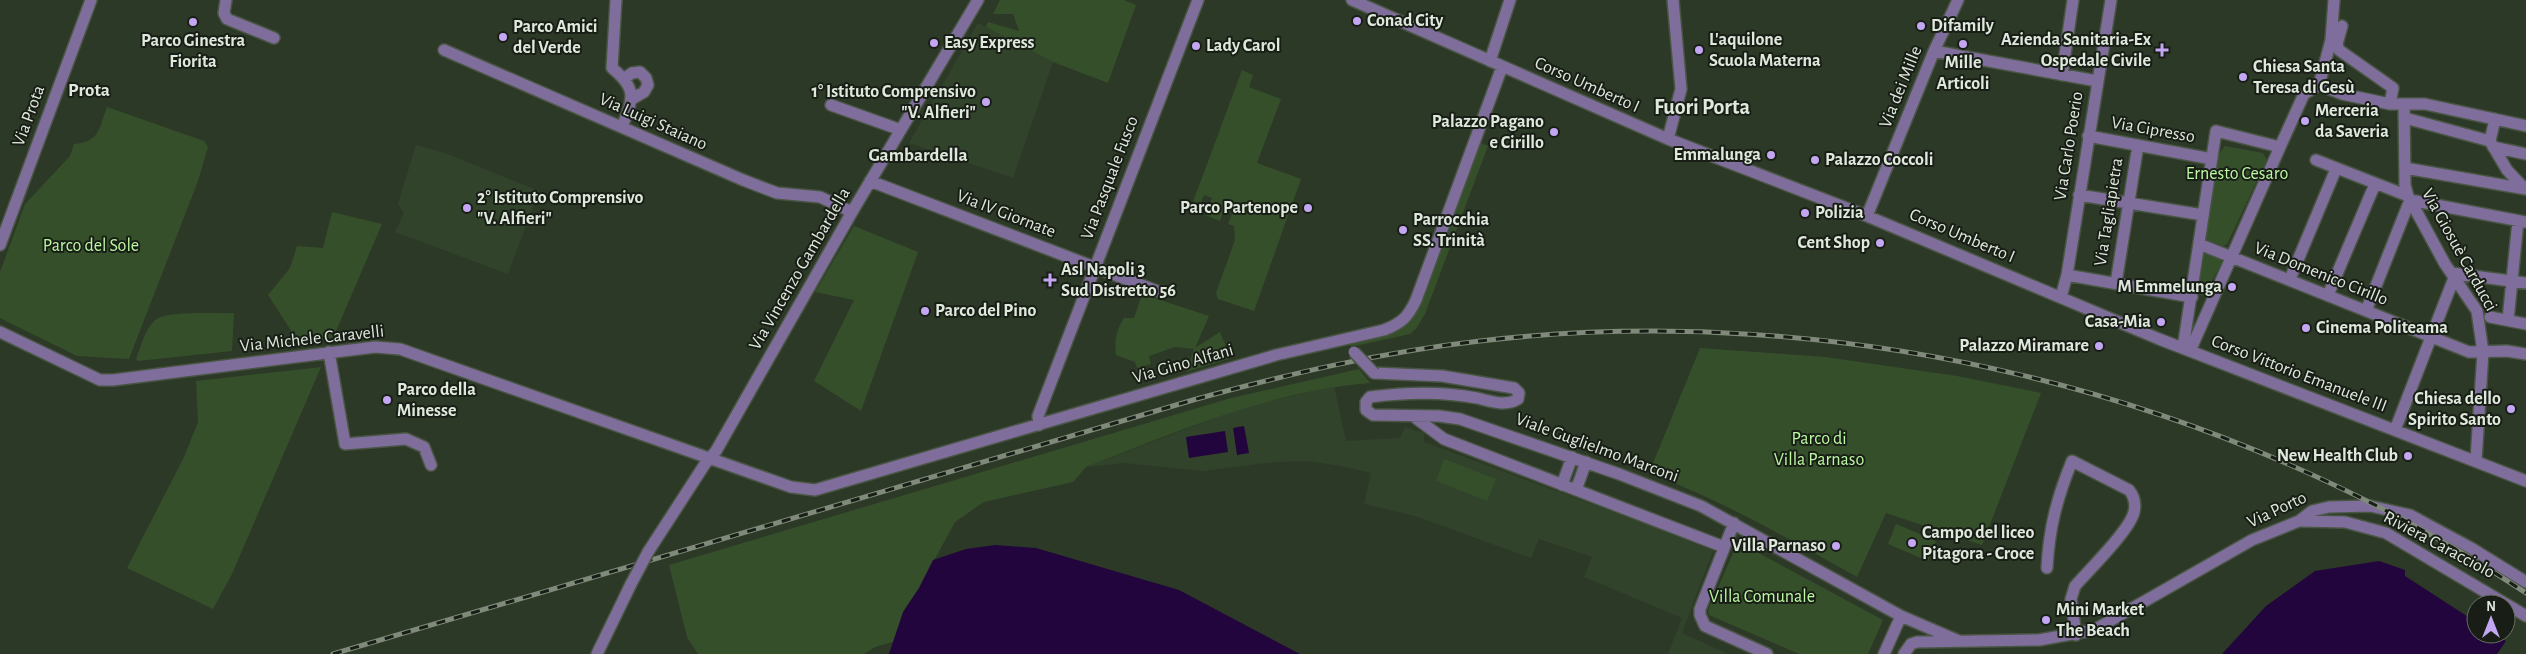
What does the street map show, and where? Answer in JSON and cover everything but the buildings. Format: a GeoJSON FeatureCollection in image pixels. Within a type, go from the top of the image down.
{"type":"FeatureCollection","features":[{"type":"Feature","properties":{"kind":"street","name":"Via Prota"},"geometry":{"type":"LineString","coordinates":[[0,245],[91,0]]}},
{"type":"Feature","properties":{"kind":"street"},"geometry":{"type":"LineString","coordinates":[[226,0],[224,13],[227,19],[274,38]]}},
{"type":"Feature","properties":{"kind":"street"},"geometry":{"type":"LineString","coordinates":[[616,0],[612,68],[624,78],[632,93],[632,99],[622,127]]}},
{"type":"Feature","properties":{"kind":"street","name":"Via Vincenzo Gambardella"},"geometry":{"type":"LineString","coordinates":[[597,654],[648,552],[711,458],[870,181],[978,0]]}},
{"type":"Feature","properties":{"kind":"street","name":"Via Pasquale Fusco"},"geometry":{"type":"LineString","coordinates":[[1038,425],[1038,416],[1094,267],[1198,0]]}},
{"type":"Feature","properties":{"kind":"street","name":"Corso Umberto I"},"geometry":{"type":"LineString","coordinates":[[1352,0],[1668,139],[1867,216],[2061,297]]}},
{"type":"Feature","properties":{"kind":"street"},"geometry":{"type":"LineString","coordinates":[[1490,62],[1510,0]]}},
{"type":"Feature","properties":{"kind":"street"},"geometry":{"type":"LineString","coordinates":[[1668,139],[1681,90],[1672,0]]}},
{"type":"Feature","properties":{"kind":"street","name":"Via dei Mille"},"geometry":{"type":"LineString","coordinates":[[1867,216],[1934,51],[1958,0]]}},
{"type":"Feature","properties":{"kind":"street"},"geometry":{"type":"LineString","coordinates":[[2062,75],[2073,0]]}},
{"type":"Feature","properties":{"kind":"street","name":"Via Carlo Poerio"},"geometry":{"type":"LineString","coordinates":[[2061,297],[2067,275],[2111,0]]}},
{"type":"Feature","properties":{"kind":"street"},"geometry":{"type":"LineString","coordinates":[[2319,86],[2331,40],[2334,0]]}},
{"type":"Feature","properties":{"kind":"street"},"geometry":{"type":"LineString","coordinates":[[2342,26],[2337,44],[2339,50],[2393,88],[2390,104]]}},
{"type":"Feature","properties":{"kind":"street","name":"Via Luigi Staiano"},"geometry":{"type":"LineString","coordinates":[[444,50],[768,190],[789,196],[808,195],[820,198],[852,212]]}},
{"type":"Feature","properties":{"kind":"street"},"geometry":{"type":"LineString","coordinates":[[1934,51],[2098,81]]}},
{"type":"Feature","properties":{"kind":"street","name":"Via Gino Alfani"},"geometry":{"type":"LineString","coordinates":[[711,458],[791,487],[815,490],[1346,337],[1384,330],[1401,323],[1408,316],[1502,67]]}},
{"type":"Feature","properties":{"kind":"street"},"geometry":{"type":"LineString","coordinates":[[624,78],[632,73],[640,72],[646,78],[648,85],[644,92],[632,99]]}},
{"type":"Feature","properties":{"kind":"street"},"geometry":{"type":"LineString","coordinates":[[2186,349],[2231,256],[2304,94],[2319,86],[2342,94],[2390,104],[2425,104],[2526,126]]}},
{"type":"Feature","properties":{"kind":"street","name":"Via Giosuè Carducci"},"geometry":{"type":"LineString","coordinates":[[2404,105],[2405,168],[2409,198],[2452,276],[2477,311],[2483,352],[2476,460]]}},
{"type":"Feature","properties":{"kind":"street"},"geometry":{"type":"LineString","coordinates":[[831,106],[901,130]]}},
{"type":"Feature","properties":{"kind":"street"},"geometry":{"type":"LineString","coordinates":[[2405,118],[2526,154]]}},
{"type":"Feature","properties":{"kind":"street"},"geometry":{"type":"LineString","coordinates":[[2495,119],[2491,144],[2507,170],[2525,189]]}},
{"type":"Feature","properties":{"kind":"street"},"geometry":{"type":"LineString","coordinates":[[2186,349],[2216,130],[2280,146]]}},
{"type":"Feature","properties":{"kind":"street","name":"Via Cipresso"},"geometry":{"type":"LineString","coordinates":[[2088,136],[2212,159]]}},
{"type":"Feature","properties":{"kind":"street","name":"Via Tagliapietra"},"geometry":{"type":"LineString","coordinates":[[2116,283],[2138,145]]}},
{"type":"Feature","properties":{"kind":"street"},"geometry":{"type":"LineString","coordinates":[[2316,160],[2409,198],[2522,221],[2521,252],[2513,281],[2508,320]]}},
{"type":"Feature","properties":{"kind":"street"},"geometry":{"type":"LineString","coordinates":[[2405,168],[2525,189]]}},
{"type":"Feature","properties":{"kind":"street"},"geometry":{"type":"LineString","coordinates":[[2290,279],[2336,169]]}},
{"type":"Feature","properties":{"kind":"street","name":"Via IV Giornate"},"geometry":{"type":"LineString","coordinates":[[870,181],[1156,291]]}},
{"type":"Feature","properties":{"kind":"street"},"geometry":{"type":"LineString","coordinates":[[2328,294],[2376,184]]}},
{"type":"Feature","properties":{"kind":"street"},"geometry":{"type":"LineString","coordinates":[[2079,195],[2203,215]]}},
{"type":"Feature","properties":{"kind":"street"},"geometry":{"type":"LineString","coordinates":[[2366,311],[2409,198]]}},
{"type":"Feature","properties":{"kind":"street","name":"Via Domenico Cirillo"},"geometry":{"type":"LineString","coordinates":[[2199,244],[2469,352],[2526,354]]}},
{"type":"Feature","properties":{"kind":"street"},"geometry":{"type":"LineString","coordinates":[[2067,275],[2192,297]]}},
{"type":"Feature","properties":{"kind":"street"},"geometry":{"type":"LineString","coordinates":[[2395,430],[2452,276],[2526,283]]}},
{"type":"Feature","properties":{"kind":"street","name":"Corso Vittorio Emanuele III"},"geometry":{"type":"LineString","coordinates":[[2061,297],[2186,349],[2526,481]]}},
{"type":"Feature","properties":{"kind":"street"},"geometry":{"type":"LineString","coordinates":[[2490,317],[2526,324]]}},
{"type":"Feature","properties":{"kind":"street","name":"Via Michele Caravelli"},"geometry":{"type":"LineString","coordinates":[[0,332],[100,380],[113,380],[375,347],[400,349],[711,458]]}},
{"type":"Feature","properties":{"kind":"street","name":"Viale Guglielmo Marconi"},"geometry":{"type":"LineString","coordinates":[[1346,337],[1354,352],[1374,373],[1456,377],[1514,388],[1519,393],[1518,398],[1513,402],[1500,403],[1433,391],[1370,397],[1366,402],[1366,410],[1373,414],[1460,419],[1572,457],[1669,493],[1734,523],[1901,616],[1959,641],[2040,640],[2076,635]]}},
{"type":"Feature","properties":{"kind":"street"},"geometry":{"type":"LineString","coordinates":[[329,352],[345,444],[406,439],[424,447],[431,465]]}},
{"type":"Feature","properties":{"kind":"street"},"geometry":{"type":"LineString","coordinates":[[1412,416],[1444,439],[1724,547]]}},
{"type":"Feature","properties":{"kind":"street"},"geometry":{"type":"LineString","coordinates":[[1562,485],[1572,457]]}},
{"type":"Feature","properties":{"kind":"street"},"geometry":{"type":"LineString","coordinates":[[2047,568],[2048,546],[2056,501],[2072,461],[2129,490],[2134,495],[2134,513],[2119,535],[2075,586],[2072,593],[2076,635]]}},
{"type":"Feature","properties":{"kind":"street"},"geometry":{"type":"LineString","coordinates":[[1576,490],[1586,462]]}},
{"type":"Feature","properties":{"kind":"street"},"geometry":{"type":"LineString","coordinates":[[2345,522],[2342,515],[2347,506]]}},
{"type":"Feature","properties":{"kind":"street","name":"Via Porto"},"geometry":{"type":"LineString","coordinates":[[2076,635],[2094,630],[2111,622],[2252,540],[2299,521],[2312,511],[2347,506],[2370,506],[2410,515],[2471,548],[2526,582]]}},
{"type":"Feature","properties":{"kind":"street","name":"Riviera Caracciolo"},"geometry":{"type":"LineString","coordinates":[[2299,521],[2345,522],[2386,533],[2526,616]]}},
{"type":"Feature","properties":{"kind":"street"},"geometry":{"type":"LineString","coordinates":[[1734,523],[1700,609],[1702,622],[1705,626],[1767,654]]}},
{"type":"Feature","properties":{"kind":"street"},"geometry":{"type":"LineString","coordinates":[[1884,654],[1901,616]]}},
{"type":"Feature","properties":{"kind":"street"},"geometry":{"type":"LineString","coordinates":[[1904,654],[1911,644],[1917,642],[1959,641]]}},
{"type":"Feature","properties":{"kind":"shaded area","name":"1° Istituto Comprensivo \"V. Alfieri\""},"geometry":{"type":"Polygon","coordinates":[[[978,23],[1053,62],[1013,178],[909,143],[978,23]]]}},
{"type":"Feature","properties":{"kind":"shaded area","name":"2° Istituto Comprensivo \"V. Alfieri\""},"geometry":{"type":"Polygon","coordinates":[[[416,145],[445,153],[539,191],[508,274],[395,232],[404,213],[398,204],[416,145]]]}},
{"type":"Feature","properties":{"kind":"shaded area"},"geometry":{"type":"Polygon","coordinates":[[[1334,386],[1346,441],[1400,438],[1405,427],[1424,433],[1424,442],[1713,551],[1682,633],[1728,654],[1668,654],[1682,618],[1584,577],[1592,557],[1539,539],[1531,558],[1415,516],[1364,504],[1371,473],[1342,466],[1306,461],[1275,462],[1202,471],[1124,463],[1086,467],[1247,406],[1334,386]]]}},
{"type":"Feature","properties":{"kind":"shaded area"},"geometry":{"type":"Polygon","coordinates":[[[1244,426],[1249,453],[1237,455],[1233,428],[1244,426]]]}},
{"type":"Feature","properties":{"kind":"shaded area"},"geometry":{"type":"Polygon","coordinates":[[[1225,431],[1228,452],[1189,458],[1186,437],[1225,431]]]}},
{"type":"Feature","properties":{"kind":"shaded area"},"geometry":{"type":"Polygon","coordinates":[[[995,545],[1036,548],[1179,590],[1300,654],[889,654],[903,612],[919,588],[933,560],[966,549],[995,545]]]}},
{"type":"Feature","properties":{"kind":"shaded area"},"geometry":{"type":"Polygon","coordinates":[[[2379,561],[2405,570],[2405,576],[2466,616],[2466,644],[2504,644],[2497,654],[2222,654],[2266,606],[2315,571],[2379,561]]]}},
{"type":"Feature","properties":{"kind":"green space"},"geometry":{"type":"Polygon","coordinates":[[[1000,0],[1124,0],[1136,5],[1108,83],[1053,62],[986,27],[988,22],[1019,31],[1013,14],[993,14],[1000,0]]]}},
{"type":"Feature","properties":{"kind":"green space"},"geometry":{"type":"Polygon","coordinates":[[[1242,70],[1253,75],[1249,87],[1281,99],[1257,163],[1301,179],[1254,311],[1218,299],[1216,293],[1235,240],[1234,226],[1228,224],[1235,206],[1226,203],[1220,221],[1205,215],[1212,198],[1204,195],[1197,212],[1190,210],[1242,70]]]}},
{"type":"Feature","properties":{"kind":"green space","name":"Parco del Sole"},"geometry":{"type":"Polygon","coordinates":[[[107,107],[204,141],[208,147],[198,181],[129,359],[77,356],[0,318],[0,272],[25,204],[70,156],[74,144],[83,143],[94,137],[100,127],[107,107]]]}},
{"type":"Feature","properties":{"kind":"green space"},"geometry":{"type":"Polygon","coordinates":[[[1474,140],[1488,146],[1425,314],[1416,329],[1410,334],[1351,347],[1347,337],[1401,323],[1474,140]]]}},
{"type":"Feature","properties":{"kind":"green space","name":"Ernesto Cesaro"},"geometry":{"type":"Polygon","coordinates":[[[2225,146],[2263,153],[2267,160],[2227,244],[2224,246],[2207,240],[2205,237],[2219,154],[2225,146]]]}},
{"type":"Feature","properties":{"kind":"green space"},"geometry":{"type":"Polygon","coordinates":[[[332,212],[382,224],[333,338],[299,343],[268,295],[290,268],[297,246],[323,248],[332,212]]]}},
{"type":"Feature","properties":{"kind":"green space"},"geometry":{"type":"Polygon","coordinates":[[[854,226],[918,252],[861,411],[814,381],[854,300],[815,292],[854,226]]]}},
{"type":"Feature","properties":{"kind":"green space"},"geometry":{"type":"Polygon","coordinates":[[[2204,253],[2217,257],[2222,262],[2204,296],[2197,294],[2196,290],[2204,253]]]}},
{"type":"Feature","properties":{"kind":"green space"},"geometry":{"type":"Polygon","coordinates":[[[1142,294],[1209,316],[1195,348],[1220,332],[1228,359],[1186,372],[1194,349],[1175,347],[1149,356],[1151,364],[1137,368],[1135,362],[1116,355],[1115,345],[1119,327],[1124,318],[1134,318],[1142,294]]]}},
{"type":"Feature","properties":{"kind":"green space"},"geometry":{"type":"Polygon","coordinates":[[[234,313],[232,351],[138,361],[136,359],[146,333],[155,320],[181,314],[234,313]]]}},
{"type":"Feature","properties":{"kind":"green space","name":"Parco di Villa Parnaso"},"geometry":{"type":"Polygon","coordinates":[[[1700,348],[1825,357],[1957,376],[2041,393],[1982,545],[1886,513],[1857,577],[1703,495],[1649,473],[1700,348]]]}},
{"type":"Feature","properties":{"kind":"green space"},"geometry":{"type":"Polygon","coordinates":[[[321,367],[232,574],[213,609],[127,568],[184,457],[198,422],[196,381],[321,367]]]}},
{"type":"Feature","properties":{"kind":"green space"},"geometry":{"type":"Polygon","coordinates":[[[1359,369],[1370,383],[1296,394],[1225,414],[1086,467],[1073,482],[984,502],[955,522],[919,588],[905,609],[893,642],[875,647],[864,654],[698,654],[687,637],[669,565],[1231,398],[1359,369]]]}},
{"type":"Feature","properties":{"kind":"green space"},"geometry":{"type":"Polygon","coordinates":[[[1444,459],[1496,479],[1487,501],[1436,481],[1444,459]]]}},
{"type":"Feature","properties":{"kind":"green space","name":"Campo del liceo Pitagora - Croce"},"geometry":{"type":"Polygon","coordinates":[[[1896,524],[1936,541],[1928,561],[1888,544],[1896,524]]]}},
{"type":"Feature","properties":{"kind":"green space","name":"Villa Comunale"},"geometry":{"type":"Polygon","coordinates":[[[1738,542],[1883,620],[1868,654],[1799,654],[1709,615],[1708,610],[1738,542]]]}},
{"type":"Feature","properties":{"kind":"railway"},"geometry":{"type":"LineString","coordinates":[[333,654],[1193,400],[1264,381],[1407,351],[1480,341],[1616,332],[1753,334],[1890,349],[2025,376],[2157,414],[2286,463],[2409,523],[2526,593]]}},
{"type":"Feature","properties":{"kind":"place","name":"Conad City"},"geometry":{"type":"Point","coordinates":[1357,21]}},
{"type":"Feature","properties":{"kind":"place","name":"Parco Ginestra Fiorita"},"geometry":{"type":"Point","coordinates":[193,22]}},
{"type":"Feature","properties":{"kind":"place","name":"Difamily"},"geometry":{"type":"Point","coordinates":[1921,26]}},
{"type":"Feature","properties":{"kind":"place","name":"Parco Amici del Verde"},"geometry":{"type":"Point","coordinates":[503,37]}},
{"type":"Feature","properties":{"kind":"place","name":"Easy Express"},"geometry":{"type":"Point","coordinates":[934,43]}},
{"type":"Feature","properties":{"kind":"place","name":"Mille Articoli"},"geometry":{"type":"Point","coordinates":[1963,44]}},
{"type":"Feature","properties":{"kind":"place","name":"Lady Carol"},"geometry":{"type":"Point","coordinates":[1196,46]}},
{"type":"Feature","properties":{"kind":"place","name":"L'aquilone Scuola Materna"},"geometry":{"type":"Point","coordinates":[1699,50]}},
{"type":"Feature","properties":{"kind":"place","name":"Azienda Sanitaria-Ex Ospedale Civile"},"geometry":{"type":"Point","coordinates":[2162,50]}},
{"type":"Feature","properties":{"kind":"place","name":"Chiesa Santa Teresa di Gesù"},"geometry":{"type":"Point","coordinates":[2243,77]}},
{"type":"Feature","properties":{"kind":"place","name":"1° Istituto Comprensivo \"V. Alfieri\""},"geometry":{"type":"Point","coordinates":[986,102]}},
{"type":"Feature","properties":{"kind":"place","name":"Merceria da Saveria"},"geometry":{"type":"Point","coordinates":[2305,121]}},
{"type":"Feature","properties":{"kind":"place","name":"Palazzo Pagano e Cirillo"},"geometry":{"type":"Point","coordinates":[1554,132]}},
{"type":"Feature","properties":{"kind":"place","name":"Emmalunga"},"geometry":{"type":"Point","coordinates":[1771,155]}},
{"type":"Feature","properties":{"kind":"place","name":"Palazzo Coccoli"},"geometry":{"type":"Point","coordinates":[1815,160]}},
{"type":"Feature","properties":{"kind":"place","name":"2° Istituto Comprensivo \"V. Alfieri\""},"geometry":{"type":"Point","coordinates":[467,208]}},
{"type":"Feature","properties":{"kind":"place","name":"Parco Partenope"},"geometry":{"type":"Point","coordinates":[1308,208]}},
{"type":"Feature","properties":{"kind":"place","name":"Polizia"},"geometry":{"type":"Point","coordinates":[1805,213]}},
{"type":"Feature","properties":{"kind":"place","name":"Parrocchia SS. Trinità"},"geometry":{"type":"Point","coordinates":[1403,230]}},
{"type":"Feature","properties":{"kind":"place","name":"Cent Shop"},"geometry":{"type":"Point","coordinates":[1880,243]}},
{"type":"Feature","properties":{"kind":"place","name":"Asl Napoli 3 Sud Distretto 56"},"geometry":{"type":"Point","coordinates":[1050,280]}},
{"type":"Feature","properties":{"kind":"place","name":"M Emmelunga"},"geometry":{"type":"Point","coordinates":[2232,287]}},
{"type":"Feature","properties":{"kind":"place","name":"Parco del Pino"},"geometry":{"type":"Point","coordinates":[925,311]}},
{"type":"Feature","properties":{"kind":"place","name":"Casa-Mia"},"geometry":{"type":"Point","coordinates":[2161,322]}},
{"type":"Feature","properties":{"kind":"place","name":"Cinema Politeama"},"geometry":{"type":"Point","coordinates":[2306,328]}},
{"type":"Feature","properties":{"kind":"place","name":"Palazzo Miramare"},"geometry":{"type":"Point","coordinates":[2099,346]}},
{"type":"Feature","properties":{"kind":"place","name":"Parco della Minesse"},"geometry":{"type":"Point","coordinates":[387,400]}},
{"type":"Feature","properties":{"kind":"place","name":"Chiesa dello Spirito Santo"},"geometry":{"type":"Point","coordinates":[2511,409]}},
{"type":"Feature","properties":{"kind":"place","name":"New Health Club"},"geometry":{"type":"Point","coordinates":[2408,456]}},
{"type":"Feature","properties":{"kind":"place","name":"Campo del liceo Pitagora - Croce"},"geometry":{"type":"Point","coordinates":[1912,543]}},
{"type":"Feature","properties":{"kind":"place","name":"Villa Parnaso"},"geometry":{"type":"Point","coordinates":[1836,546]}},
{"type":"Feature","properties":{"kind":"place","name":"Mini Market The Beach"},"geometry":{"type":"Point","coordinates":[2046,620]}},
{"type":"Feature","properties":{"kind":"district","name":"Prota"},"geometry":{"type":"Point","coordinates":[89,90]}},
{"type":"Feature","properties":{"kind":"district","name":"Fuori Porta"},"geometry":{"type":"Point","coordinates":[1702,107]}},
{"type":"Feature","properties":{"kind":"district","name":"Gambardella"},"geometry":{"type":"Point","coordinates":[918,155]}}]}
